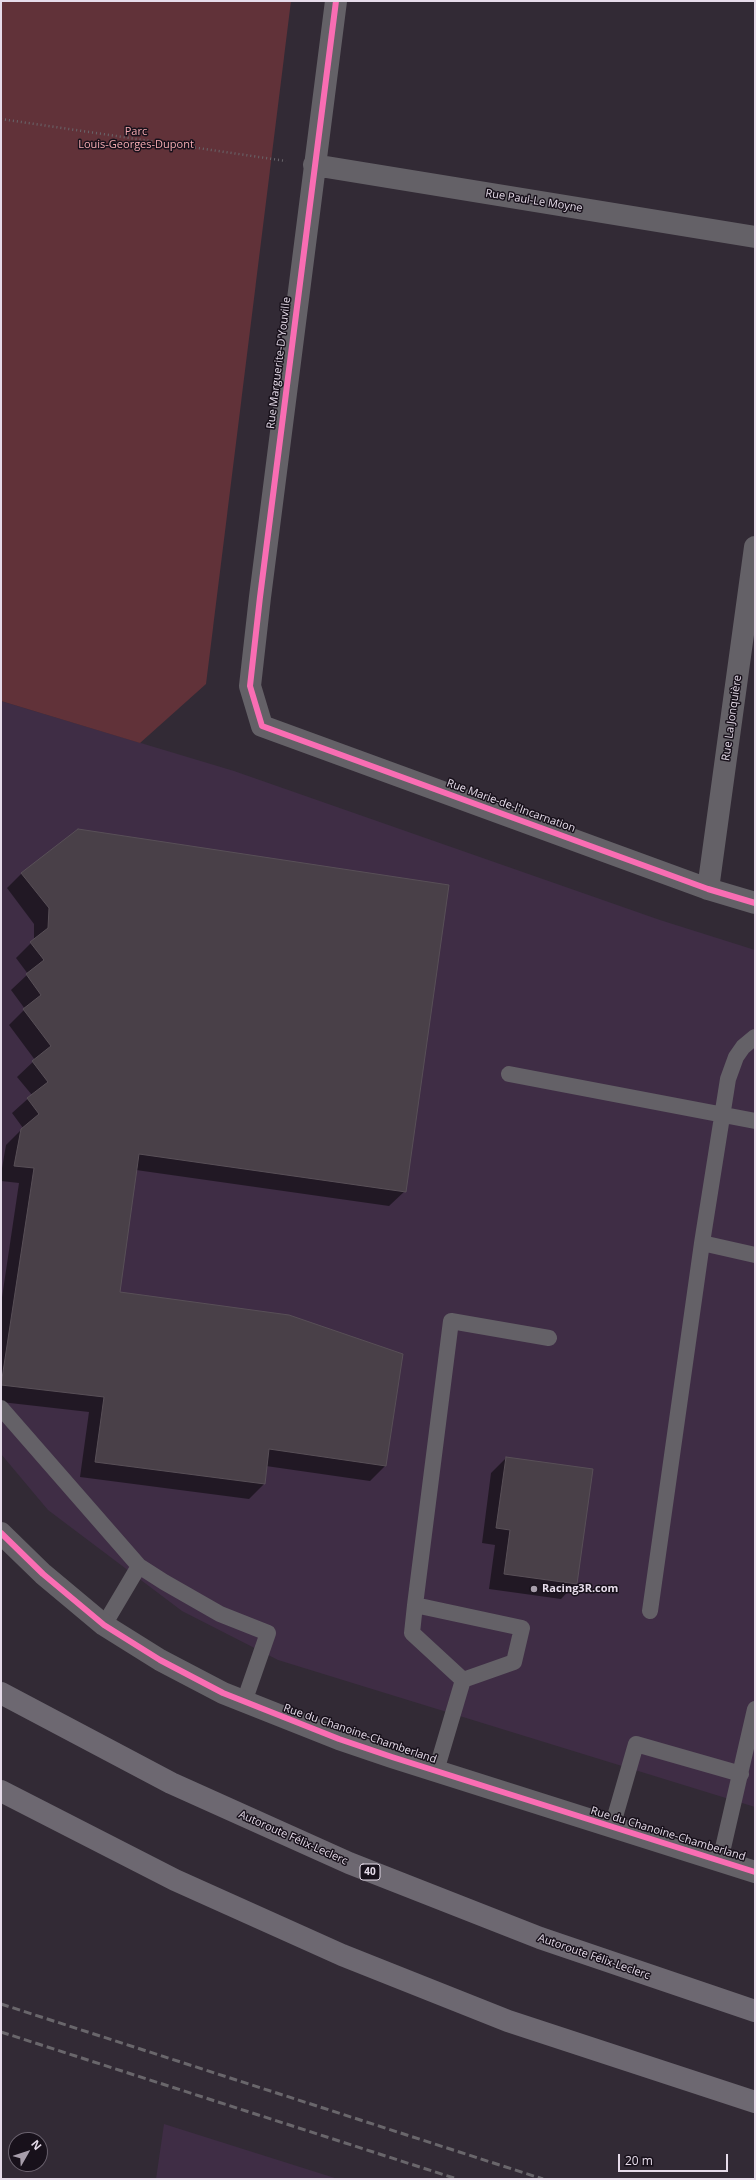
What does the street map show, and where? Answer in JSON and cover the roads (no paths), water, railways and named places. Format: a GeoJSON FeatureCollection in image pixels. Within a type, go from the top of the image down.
{"type":"FeatureCollection","features":[{"type":"Feature","properties":{"kind":"highway","name":"Autoroute Félix-Leclerc"},"geometry":{"type":"LineString","coordinates":[[1,1693],[171,1783],[348,1863],[547,1941],[755,2011]]}},
{"type":"Feature","properties":{"kind":"highway"},"geometry":{"type":"LineString","coordinates":[[1,1791],[175,1880],[342,1955],[515,2023],[755,2102]]}},
{"type":"Feature","properties":{"kind":"street","name":"Rue Marguerite-D'Youville"},"geometry":{"type":"LineString","coordinates":[[262,726],[250,686],[314,165],[336,1]]}},
{"type":"Feature","properties":{"kind":"street","name":"Rue Paul-Le Moyne"},"geometry":{"type":"LineString","coordinates":[[314,165],[755,237]]}},
{"type":"Feature","properties":{"kind":"street","name":"Rue La Jonquière"},"geometry":{"type":"LineString","coordinates":[[708,889],[755,547]]}},
{"type":"Feature","properties":{"kind":"street","name":"Rue Marie-de-l'Incarnation"},"geometry":{"type":"LineString","coordinates":[[262,726],[708,889],[755,904]]}},
{"type":"Feature","properties":{"kind":"street","name":"Rue du Chanoine-Chamberland"},"geometry":{"type":"LineString","coordinates":[[1,1533],[43,1574],[104,1625],[160,1660],[244,1702],[339,1740],[612,1828],[755,1872]]}},
{"type":"Feature","properties":{"kind":"lane"},"geometry":{"type":"LineString","coordinates":[[650,1611],[702,1243],[722,1114],[731,1067],[743,1047],[755,1037]]}},
{"type":"Feature","properties":{"kind":"lane"},"geometry":{"type":"LineString","coordinates":[[509,1074],[755,1121]]}},
{"type":"Feature","properties":{"kind":"lane"},"geometry":{"type":"LineString","coordinates":[[702,1243],[755,1254]]}},
{"type":"Feature","properties":{"kind":"lane"},"geometry":{"type":"LineString","coordinates":[[463,1680],[412,1633],[451,1321],[549,1338]]}},
{"type":"Feature","properties":{"kind":"lane"},"geometry":{"type":"LineString","coordinates":[[1,1408],[139,1566],[220,1614],[268,1633],[244,1702]]}},
{"type":"Feature","properties":{"kind":"lane"},"geometry":{"type":"LineString","coordinates":[[104,1625],[139,1566]]}},
{"type":"Feature","properties":{"kind":"lane"},"geometry":{"type":"LineString","coordinates":[[415,1605],[522,1628],[514,1662],[463,1680]]}},
{"type":"Feature","properties":{"kind":"lane"},"geometry":{"type":"LineString","coordinates":[[436,1771],[463,1680]]}},
{"type":"Feature","properties":{"kind":"lane"},"geometry":{"type":"LineString","coordinates":[[720,1861],[755,1710]]}},
{"type":"Feature","properties":{"kind":"lane"},"geometry":{"type":"LineString","coordinates":[[612,1828],[636,1744],[741,1774]]}},
{"type":"Feature","properties":{"kind":"railway"},"geometry":{"type":"LineString","coordinates":[[1,2004],[543,2179]]}},
{"type":"Feature","properties":{"kind":"railway"},"geometry":{"type":"LineString","coordinates":[[1,2032],[457,2179]]}},
{"type":"Feature","properties":{"kind":"place","name":"Racing3R.com"},"geometry":{"type":"Point","coordinates":[534,1589]}},
{"type":"Feature","properties":{"kind":"park label","name":"Parc Louis-Georges-Dupont"},"geometry":{"type":"Point","coordinates":[136,138]}}]}
